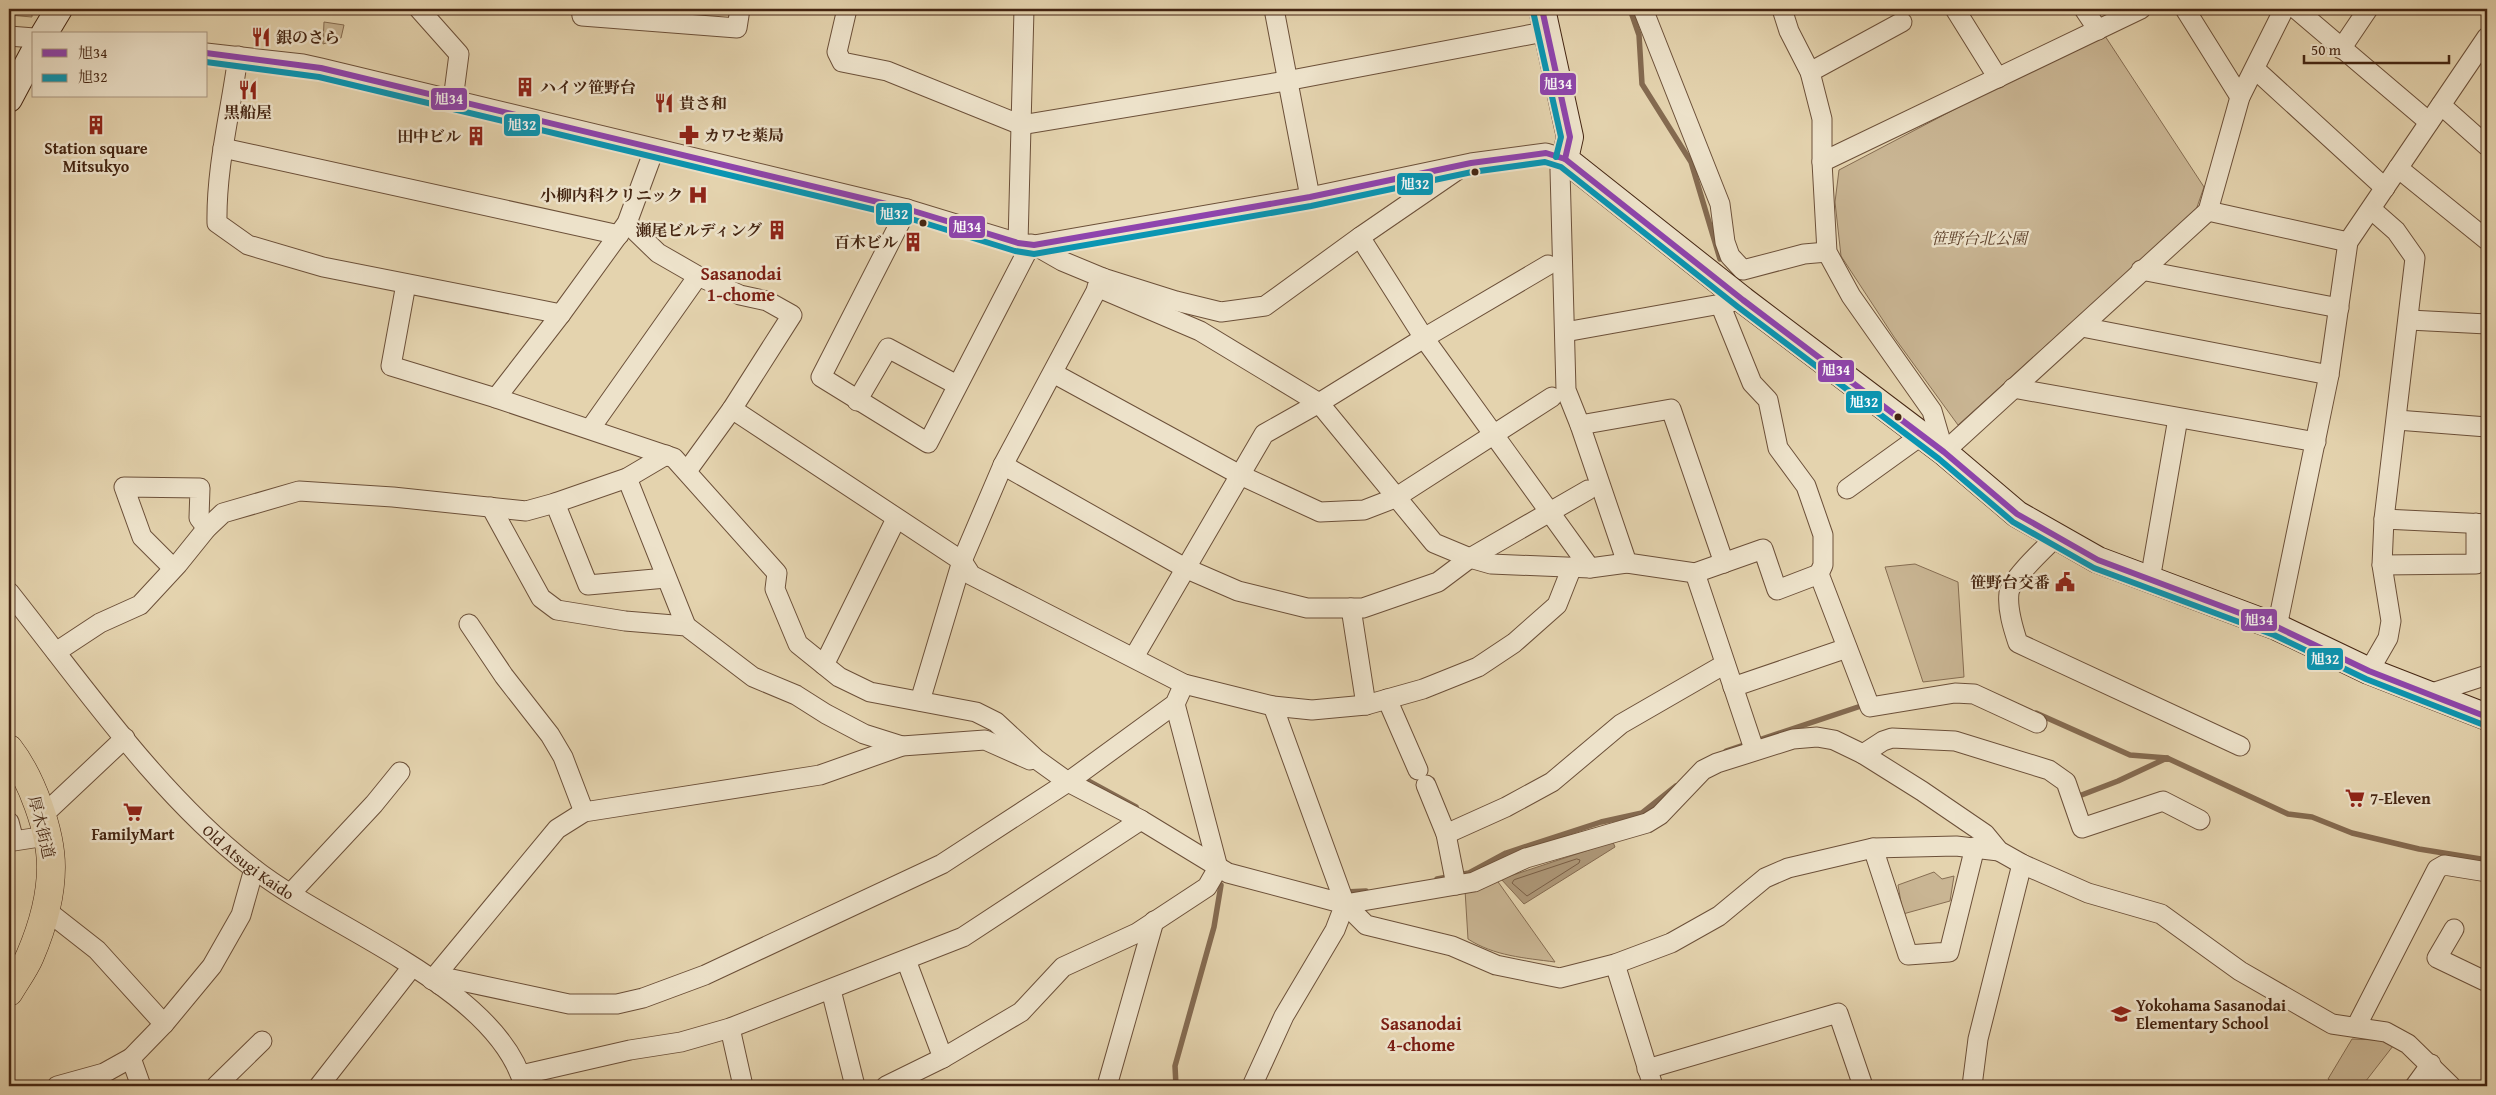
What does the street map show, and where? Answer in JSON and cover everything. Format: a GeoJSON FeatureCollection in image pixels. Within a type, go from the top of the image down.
{"type":"FeatureCollection","features":[{"type":"Feature","properties":{"kind":"main road","name":"厚木街道"},"geometry":{"type":"LineString","coordinates":[[9,749],[29,779],[44,826],[51,866],[46,910],[30,957],[9,992]]}},
{"type":"Feature","properties":{"kind":"street"},"geometry":{"type":"LineString","coordinates":[[45,32],[59,9]]}},
{"type":"Feature","properties":{"kind":"street"},"geometry":{"type":"LineString","coordinates":[[418,9],[459,54],[452,100]]}},
{"type":"Feature","properties":{"kind":"street"},"geometry":{"type":"LineString","coordinates":[[581,9],[582,16],[738,28],[740,9]]}},
{"type":"Feature","properties":{"kind":"street"},"geometry":{"type":"LineString","coordinates":[[847,9],[837,52],[842,62],[887,71],[1021,125],[1286,81],[1545,20],[1570,137],[1565,159],[1560,170],[1566,390],[1580,425],[1627,563]]}},
{"type":"Feature","properties":{"kind":"street"},"geometry":{"type":"LineString","coordinates":[[907,209],[821,377],[857,401],[928,443],[1028,244],[1021,125],[1024,9]]}},
{"type":"Feature","properties":{"kind":"street"},"geometry":{"type":"LineString","coordinates":[[1274,9],[1286,81],[1310,197]]}},
{"type":"Feature","properties":{"kind":"street"},"geometry":{"type":"LineString","coordinates":[[1643,9],[1720,204],[1724,242],[1730,256],[1734,291],[1752,383],[1768,400],[1778,448],[1806,486],[1823,535],[1823,565],[1819,574],[1870,707],[1955,693],[1974,694],[2037,723]]}},
{"type":"Feature","properties":{"kind":"street"},"geometry":{"type":"LineString","coordinates":[[1782,9],[1789,31],[1810,72],[1822,119],[1822,162],[1827,252],[1851,296],[1932,411],[1944,452]]}},
{"type":"Feature","properties":{"kind":"street"},"geometry":{"type":"LineString","coordinates":[[1955,9],[1998,78]]}},
{"type":"Feature","properties":{"kind":"street"},"geometry":{"type":"LineString","coordinates":[[2084,9],[2098,30]]}},
{"type":"Feature","properties":{"kind":"street"},"geometry":{"type":"LineString","coordinates":[[1822,162],[2141,9]]}},
{"type":"Feature","properties":{"kind":"street"},"geometry":{"type":"LineString","coordinates":[[2185,9],[2240,97]]}},
{"type":"Feature","properties":{"kind":"street"},"geometry":{"type":"LineString","coordinates":[[1944,452],[2082,327],[2141,270],[2208,211],[2240,97],[2256,70],[2284,9]]}},
{"type":"Feature","properties":{"kind":"street"},"geometry":{"type":"LineString","coordinates":[[2296,9],[2429,122]]}},
{"type":"Feature","properties":{"kind":"street"},"geometry":{"type":"LineString","coordinates":[[2342,48],[2368,9]]}},
{"type":"Feature","properties":{"kind":"street"},"geometry":{"type":"LineString","coordinates":[[1810,72],[1902,22]]}},
{"type":"Feature","properties":{"kind":"street"},"geometry":{"type":"LineString","coordinates":[[9,36],[32,38]]}},
{"type":"Feature","properties":{"kind":"street"},"geometry":{"type":"LineString","coordinates":[[2277,627],[2329,375],[2348,242],[2486,40]]}},
{"type":"Feature","properties":{"kind":"street"},"geometry":{"type":"LineString","coordinates":[[208,53],[303,64],[654,150],[907,209],[1028,244],[1200,331],[1319,403],[1395,498],[1434,543],[1470,558],[1491,564],[1581,567],[1627,563],[1695,573],[1763,549],[1777,590],[1819,574]]}},
{"type":"Feature","properties":{"kind":"street"},"geometry":{"type":"LineString","coordinates":[[9,99],[32,56]]}},
{"type":"Feature","properties":{"kind":"street"},"geometry":{"type":"LineString","coordinates":[[238,56],[223,148],[217,196],[217,223],[248,245],[323,267],[561,314]]}},
{"type":"Feature","properties":{"kind":"street"},"geometry":{"type":"LineString","coordinates":[[2256,70],[2385,188]]}},
{"type":"Feature","properties":{"kind":"street"},"geometry":{"type":"LineString","coordinates":[[2441,105],[2487,146]]}},
{"type":"Feature","properties":{"kind":"street"},"geometry":{"type":"LineString","coordinates":[[223,148],[623,229],[658,253],[698,276],[740,295],[767,301],[792,315],[732,409],[687,471]]}},
{"type":"Feature","properties":{"kind":"street"},"geometry":{"type":"LineString","coordinates":[[496,398],[623,229],[654,150]]}},
{"type":"Feature","properties":{"kind":"street"},"geometry":{"type":"LineString","coordinates":[[1028,244],[1310,197],[1467,164],[1546,154],[1565,159],[1944,452],[2017,514],[2098,560],[2277,627],[2369,671],[2426,695],[2487,717]]}},
{"type":"Feature","properties":{"kind":"street"},"geometry":{"type":"LineString","coordinates":[[1100,282],[1221,312],[1265,306],[1360,237],[1467,164]]}},
{"type":"Feature","properties":{"kind":"street"},"geometry":{"type":"LineString","coordinates":[[2398,168],[2487,240]]}},
{"type":"Feature","properties":{"kind":"street"},"geometry":{"type":"LineString","coordinates":[[2369,671],[2388,638],[2391,621],[2382,565],[2384,519],[2415,258],[2396,231],[2371,209]]}},
{"type":"Feature","properties":{"kind":"street"},"geometry":{"type":"LineString","coordinates":[[2208,211],[2348,242]]}},
{"type":"Feature","properties":{"kind":"street"},"geometry":{"type":"LineString","coordinates":[[1360,237],[1424,338],[1552,513],[1581,567]]}},
{"type":"Feature","properties":{"kind":"street"},"geometry":{"type":"LineString","coordinates":[[1565,332],[1734,291],[1804,254],[1827,252]]}},
{"type":"Feature","properties":{"kind":"street"},"geometry":{"type":"LineString","coordinates":[[1134,657],[1264,434],[1548,265]]}},
{"type":"Feature","properties":{"kind":"street"},"geometry":{"type":"LineString","coordinates":[[2141,270],[2339,308]]}},
{"type":"Feature","properties":{"kind":"street"},"geometry":{"type":"LineString","coordinates":[[590,429],[698,276]]}},
{"type":"Feature","properties":{"kind":"street"},"geometry":{"type":"LineString","coordinates":[[920,701],[962,561],[1003,465],[1100,282]]}},
{"type":"Feature","properties":{"kind":"street"},"geometry":{"type":"LineString","coordinates":[[406,284],[391,366],[496,398],[674,458],[777,573],[776,589],[798,644],[839,677],[870,692],[976,712],[996,722],[1036,759],[1068,782],[1141,820],[1228,873],[1345,904],[1474,882],[1526,858],[1647,823],[1660,815],[1703,770],[1752,751],[1793,739],[1817,737],[1834,740],[1863,754],[1985,834],[1999,851],[2022,864],[2088,893],[2161,914],[2240,971],[2332,1024],[2386,1032],[2408,1044],[2431,1064],[2451,1086]]}},
{"type":"Feature","properties":{"kind":"street"},"geometry":{"type":"LineString","coordinates":[[2409,320],[2487,324]]}},
{"type":"Feature","properties":{"kind":"street"},"geometry":{"type":"LineString","coordinates":[[2082,327],[2329,375]]}},
{"type":"Feature","properties":{"kind":"street"},"geometry":{"type":"LineString","coordinates":[[857,401],[888,348],[957,385]]}},
{"type":"Feature","properties":{"kind":"street"},"geometry":{"type":"LineString","coordinates":[[1053,373],[1240,475],[1320,512],[1364,510],[1395,498],[1552,397]]}},
{"type":"Feature","properties":{"kind":"street"},"geometry":{"type":"LineString","coordinates":[[2013,388],[2316,442]]}},
{"type":"Feature","properties":{"kind":"street"},"geometry":{"type":"LineString","coordinates":[[1580,425],[1672,408],[1724,563]]}},
{"type":"Feature","properties":{"kind":"street"},"geometry":{"type":"LineString","coordinates":[[732,409],[896,520],[962,561],[971,575],[1184,684],[1273,706],[1312,710],[1366,705],[1423,689],[1478,667],[1514,643],[1557,605],[1581,567]]}},
{"type":"Feature","properties":{"kind":"street"},"geometry":{"type":"LineString","coordinates":[[2150,580],[2178,418]]}},
{"type":"Feature","properties":{"kind":"street"},"geometry":{"type":"LineString","coordinates":[[2397,420],[2487,427]]}},
{"type":"Feature","properties":{"kind":"street"},"geometry":{"type":"LineString","coordinates":[[1847,489],[1922,435]]}},
{"type":"Feature","properties":{"kind":"street"},"geometry":{"type":"LineString","coordinates":[[56,652],[100,623],[140,605],[207,528],[223,513],[299,491],[393,497],[526,511],[627,478],[666,455]]}},
{"type":"Feature","properties":{"kind":"street"},"geometry":{"type":"LineString","coordinates":[[1003,465],[1185,568],[1238,590],[1307,608],[1363,608],[1438,582],[1470,558],[1552,513],[1588,490]]}},
{"type":"Feature","properties":{"kind":"street"},"geometry":{"type":"LineString","coordinates":[[627,478],[686,626],[753,677],[796,695],[826,714],[864,734],[902,746]]}},
{"type":"Feature","properties":{"kind":"street"},"geometry":{"type":"LineString","coordinates":[[173,568],[142,537],[124,487],[200,488],[199,518],[207,528]]}},
{"type":"Feature","properties":{"kind":"street"},"geometry":{"type":"LineString","coordinates":[[555,503],[588,585],[666,578]]}},
{"type":"Feature","properties":{"kind":"street"},"geometry":{"type":"LineString","coordinates":[[491,507],[541,598],[557,610],[625,621],[686,626]]}},
{"type":"Feature","properties":{"kind":"street"},"geometry":{"type":"LineString","coordinates":[[2382,565],[2476,564],[2481,523],[2384,519]]}},
{"type":"Feature","properties":{"kind":"street"},"geometry":{"type":"LineString","coordinates":[[824,665],[896,520]]}},
{"type":"Feature","properties":{"kind":"street"},"geometry":{"type":"LineString","coordinates":[[2056,536],[2023,570],[2009,592],[2012,625],[2018,643],[2240,746]]}},
{"type":"Feature","properties":{"kind":"street"},"geometry":{"type":"LineString","coordinates":[[1695,573],[1752,743],[1752,751]]}},
{"type":"Feature","properties":{"kind":"street","name":"Old Atsugi Kaido"},"geometry":{"type":"LineString","coordinates":[[9,592],[190,815],[254,869],[290,894],[436,982],[478,1014],[501,1038],[522,1080]]}},
{"type":"Feature","properties":{"kind":"street"},"geometry":{"type":"LineString","coordinates":[[1351,608],[1366,705]]}},
{"type":"Feature","properties":{"kind":"street"},"geometry":{"type":"LineString","coordinates":[[469,624],[504,676],[550,735],[563,757],[584,812]]}},
{"type":"Feature","properties":{"kind":"street"},"geometry":{"type":"LineString","coordinates":[[1732,687],[1846,648]]}},
{"type":"Feature","properties":{"kind":"street"},"geometry":{"type":"LineString","coordinates":[[1446,834],[1506,807],[1552,782],[1621,724],[1725,664]]}},
{"type":"Feature","properties":{"kind":"street"},"geometry":{"type":"LineString","coordinates":[[2426,695],[2487,674]]}},
{"type":"Feature","properties":{"kind":"street"},"geometry":{"type":"LineString","coordinates":[[436,982],[452,979],[569,1004],[616,1004],[644,998],[705,974],[942,864],[1068,782],[1175,704],[1184,684]]}},
{"type":"Feature","properties":{"kind":"street"},"geometry":{"type":"LineString","coordinates":[[1387,699],[1446,834],[1456,885]]}},
{"type":"Feature","properties":{"kind":"street"},"geometry":{"type":"LineString","coordinates":[[886,1086],[943,1058],[1021,1012],[1063,967],[1138,933],[1207,887],[1218,868],[1175,704]]}},
{"type":"Feature","properties":{"kind":"street"},"geometry":{"type":"LineString","coordinates":[[1273,706],[1345,904],[1366,924],[1452,946],[1496,966],[1560,978],[1615,964],[1671,943],[1694,932],[1719,916],[1765,878],[1780,871],[1873,848],[1956,846],[1999,851]]}},
{"type":"Feature","properties":{"kind":"street"},"geometry":{"type":"LineString","coordinates":[[9,822],[14,841],[44,826],[126,738]]}},
{"type":"Feature","properties":{"kind":"street"},"geometry":{"type":"LineString","coordinates":[[1863,754],[1883,741],[1892,738],[1955,740],[2049,770],[2066,782],[2082,828],[2163,802],[2200,820]]}},
{"type":"Feature","properties":{"kind":"street"},"geometry":{"type":"LineString","coordinates":[[436,982],[490,908],[557,829],[584,812],[820,775],[902,746],[985,740],[1028,760],[1036,759]]}},
{"type":"Feature","properties":{"kind":"street"},"geometry":{"type":"LineString","coordinates":[[290,894],[374,804],[400,772]]}},
{"type":"Feature","properties":{"kind":"street"},"geometry":{"type":"LineString","coordinates":[[522,1080],[630,1050],[681,1042],[730,1028],[963,937],[1141,820]]}},
{"type":"Feature","properties":{"kind":"street"},"geometry":{"type":"LineString","coordinates":[[1873,848],[1908,954],[1949,952],[1975,848]]}},
{"type":"Feature","properties":{"kind":"street"},"geometry":{"type":"LineString","coordinates":[[1972,1086],[1978,1039],[2022,864]]}},
{"type":"Feature","properties":{"kind":"street"},"geometry":{"type":"LineString","coordinates":[[2356,1027],[2437,869],[2444,865],[2487,872]]}},
{"type":"Feature","properties":{"kind":"street"},"geometry":{"type":"LineString","coordinates":[[57,1086],[104,1073],[131,1058],[164,1024],[212,966],[241,915],[254,869]]}},
{"type":"Feature","properties":{"kind":"street"},"geometry":{"type":"LineString","coordinates":[[1252,1086],[1284,1016],[1335,930],[1345,904]]}},
{"type":"Feature","properties":{"kind":"street"},"geometry":{"type":"LineString","coordinates":[[46,910],[97,950],[164,1024]]}},
{"type":"Feature","properties":{"kind":"street"},"geometry":{"type":"LineString","coordinates":[[1107,1086],[1154,921]]}},
{"type":"Feature","properties":{"kind":"street"},"geometry":{"type":"LineString","coordinates":[[2454,929],[2437,958],[2487,982]]}},
{"type":"Feature","properties":{"kind":"street"},"geometry":{"type":"LineString","coordinates":[[906,960],[943,1058]]}},
{"type":"Feature","properties":{"kind":"street"},"geometry":{"type":"LineString","coordinates":[[1615,964],[1650,1078],[1838,1013],[1863,1086]]}},
{"type":"Feature","properties":{"kind":"street"},"geometry":{"type":"LineString","coordinates":[[319,1086],[412,967]]}},
{"type":"Feature","properties":{"kind":"street"},"geometry":{"type":"LineString","coordinates":[[831,990],[855,1086]]}},
{"type":"Feature","properties":{"kind":"street"},"geometry":{"type":"LineString","coordinates":[[730,1028],[743,1086]]}},
{"type":"Feature","properties":{"kind":"street"},"geometry":{"type":"LineString","coordinates":[[216,1086],[262,1041]]}},
{"type":"Feature","properties":{"kind":"street"},"geometry":{"type":"LineString","coordinates":[[131,1058],[141,1086]]}},
{"type":"Feature","properties":{"kind":"street"},"geometry":{"type":"LineString","coordinates":[[2416,1086],[2431,1064]]}},
{"type":"Feature","properties":{"kind":"green space"},"geometry":{"type":"Polygon","coordinates":[[[9,9],[32,10],[32,17],[9,15],[9,9]]]}},
{"type":"Feature","properties":{"kind":"green space"},"geometry":{"type":"Polygon","coordinates":[[[324,22],[344,25],[341,38],[323,44],[324,22]]]}},
{"type":"Feature","properties":{"kind":"green space","name":"笹野台北公園"},"geometry":{"type":"Polygon","coordinates":[[[2105,36],[2204,187],[2196,210],[1958,425],[1894,337],[1841,256],[1835,202],[1839,170],[1976,98],[2105,36]]]}},
{"type":"Feature","properties":{"kind":"green space"},"geometry":{"type":"Polygon","coordinates":[[[1915,564],[1958,582],[1964,677],[1923,682],[1885,567],[1915,564]]]}},
{"type":"Feature","properties":{"kind":"green space"},"geometry":{"type":"Polygon","coordinates":[[[1934,872],[1942,879],[1954,876],[1950,901],[1903,914],[1898,885],[1934,872]]]}},
{"type":"Feature","properties":{"kind":"green space"},"geometry":{"type":"Polygon","coordinates":[[[1496,879],[1555,962],[1499,953],[1468,939],[1465,890],[1496,879]]]}},
{"type":"Feature","properties":{"kind":"green space"},"geometry":{"type":"Polygon","coordinates":[[[2352,1039],[2379,1040],[2393,1046],[2362,1086],[2338,1086],[2328,1079],[2352,1039]]]}},
{"type":"Feature","properties":{"kind":"water"},"geometry":{"type":"Polygon","coordinates":[[[1613,842],[1615,847],[1524,904],[1501,879],[1613,842]]]}},
{"type":"Feature","properties":{"kind":"waterway"},"geometry":{"type":"LineString","coordinates":[[1630,9],[1639,35],[1642,84],[1691,162],[1720,259]]}},
{"type":"Feature","properties":{"kind":"waterway"},"geometry":{"type":"LineString","coordinates":[[1726,751],[1867,704]]}},
{"type":"Feature","properties":{"kind":"waterway"},"geometry":{"type":"LineString","coordinates":[[2036,713],[2130,755],[2167,758]]}},
{"type":"Feature","properties":{"kind":"waterway"},"geometry":{"type":"LineString","coordinates":[[2079,796],[2118,781],[2167,758],[2288,814],[2312,817],[2352,833],[2419,849],[2487,860]]}},
{"type":"Feature","properties":{"kind":"waterway"},"geometry":{"type":"LineString","coordinates":[[1081,777],[1136,807]]}},
{"type":"Feature","properties":{"kind":"waterway"},"geometry":{"type":"LineString","coordinates":[[1437,879],[1469,873],[1506,853],[1601,822],[1642,813],[1676,786]]}},
{"type":"Feature","properties":{"kind":"waterway"},"geometry":{"type":"LineString","coordinates":[[1176,1086],[1175,1066],[1214,927],[1221,885]]}},
{"type":"Feature","properties":{"kind":"waterway"},"geometry":{"type":"LineString","coordinates":[[1345,892],[1366,891]]}},
{"type":"Feature","properties":{"kind":"transit line","name":"旭34"},"geometry":{"type":"LineString","coordinates":[[1542,9],[1570,137],[1565,159]]}},
{"type":"Feature","properties":{"kind":"transit line","name":"旭32"},"geometry":{"type":"LineString","coordinates":[[1533,11],[1561,137],[1556,157]]}},
{"type":"Feature","properties":{"kind":"transit line","name":"旭34"},"geometry":{"type":"LineString","coordinates":[[208,53],[321,68],[907,209],[1018,243],[1034,245],[1310,197],[1471,163],[1546,153],[1565,159],[1743,300],[1944,452],[2017,514],[2098,560],[2277,627],[2369,671],[2487,717]]}},
{"type":"Feature","properties":{"kind":"transit line","name":"旭32"},"geometry":{"type":"LineString","coordinates":[[208,62],[319,77],[905,217],[1015,251],[1034,254],[1311,206],[1472,172],[1545,162],[1561,167],[1738,307],[1939,459],[2013,522],[2094,568],[2274,635],[2366,679],[2484,725]]}},
{"type":"Feature","properties":{"kind":"place","name":"銀のさら"},"geometry":{"type":"Point","coordinates":[261,37]}},
{"type":"Feature","properties":{"kind":"place","name":"ハイツ笹野台"},"geometry":{"type":"Point","coordinates":[525,87]}},
{"type":"Feature","properties":{"kind":"place","name":"黒船屋"},"geometry":{"type":"Point","coordinates":[248,90]}},
{"type":"Feature","properties":{"kind":"place","name":"貴さ和"},"geometry":{"type":"Point","coordinates":[664,103]}},
{"type":"Feature","properties":{"kind":"place","name":"Station square Mitsukyo"},"geometry":{"type":"Point","coordinates":[96,125]}},
{"type":"Feature","properties":{"kind":"place","name":"カワセ薬局"},"geometry":{"type":"Point","coordinates":[689,135]}},
{"type":"Feature","properties":{"kind":"place","name":"田中ビル"},"geometry":{"type":"Point","coordinates":[476,136]}},
{"type":"Feature","properties":{"kind":"place","name":"小柳内科クリニック"},"geometry":{"type":"Point","coordinates":[698,195]}},
{"type":"Feature","properties":{"kind":"place","name":"瀬尾ビルディング"},"geometry":{"type":"Point","coordinates":[777,230]}},
{"type":"Feature","properties":{"kind":"place","name":"百木ビル"},"geometry":{"type":"Point","coordinates":[913,242]}},
{"type":"Feature","properties":{"kind":"place","name":"笹野台交番"},"geometry":{"type":"Point","coordinates":[2065,582]}},
{"type":"Feature","properties":{"kind":"place","name":"7-Eleven"},"geometry":{"type":"Point","coordinates":[2355,798]}},
{"type":"Feature","properties":{"kind":"place","name":"FamilyMart"},"geometry":{"type":"Point","coordinates":[133,812]}},
{"type":"Feature","properties":{"kind":"place","name":"Yokohama Sasanodai Elementary School"},"geometry":{"type":"Point","coordinates":[2121,1014]}},
{"type":"Feature","properties":{"kind":"district","name":"Sasanodai 1-chome"},"geometry":{"type":"Point","coordinates":[741,283]}},
{"type":"Feature","properties":{"kind":"district","name":"Sasanodai 4-chome"},"geometry":{"type":"Point","coordinates":[1421,1033]}}]}
